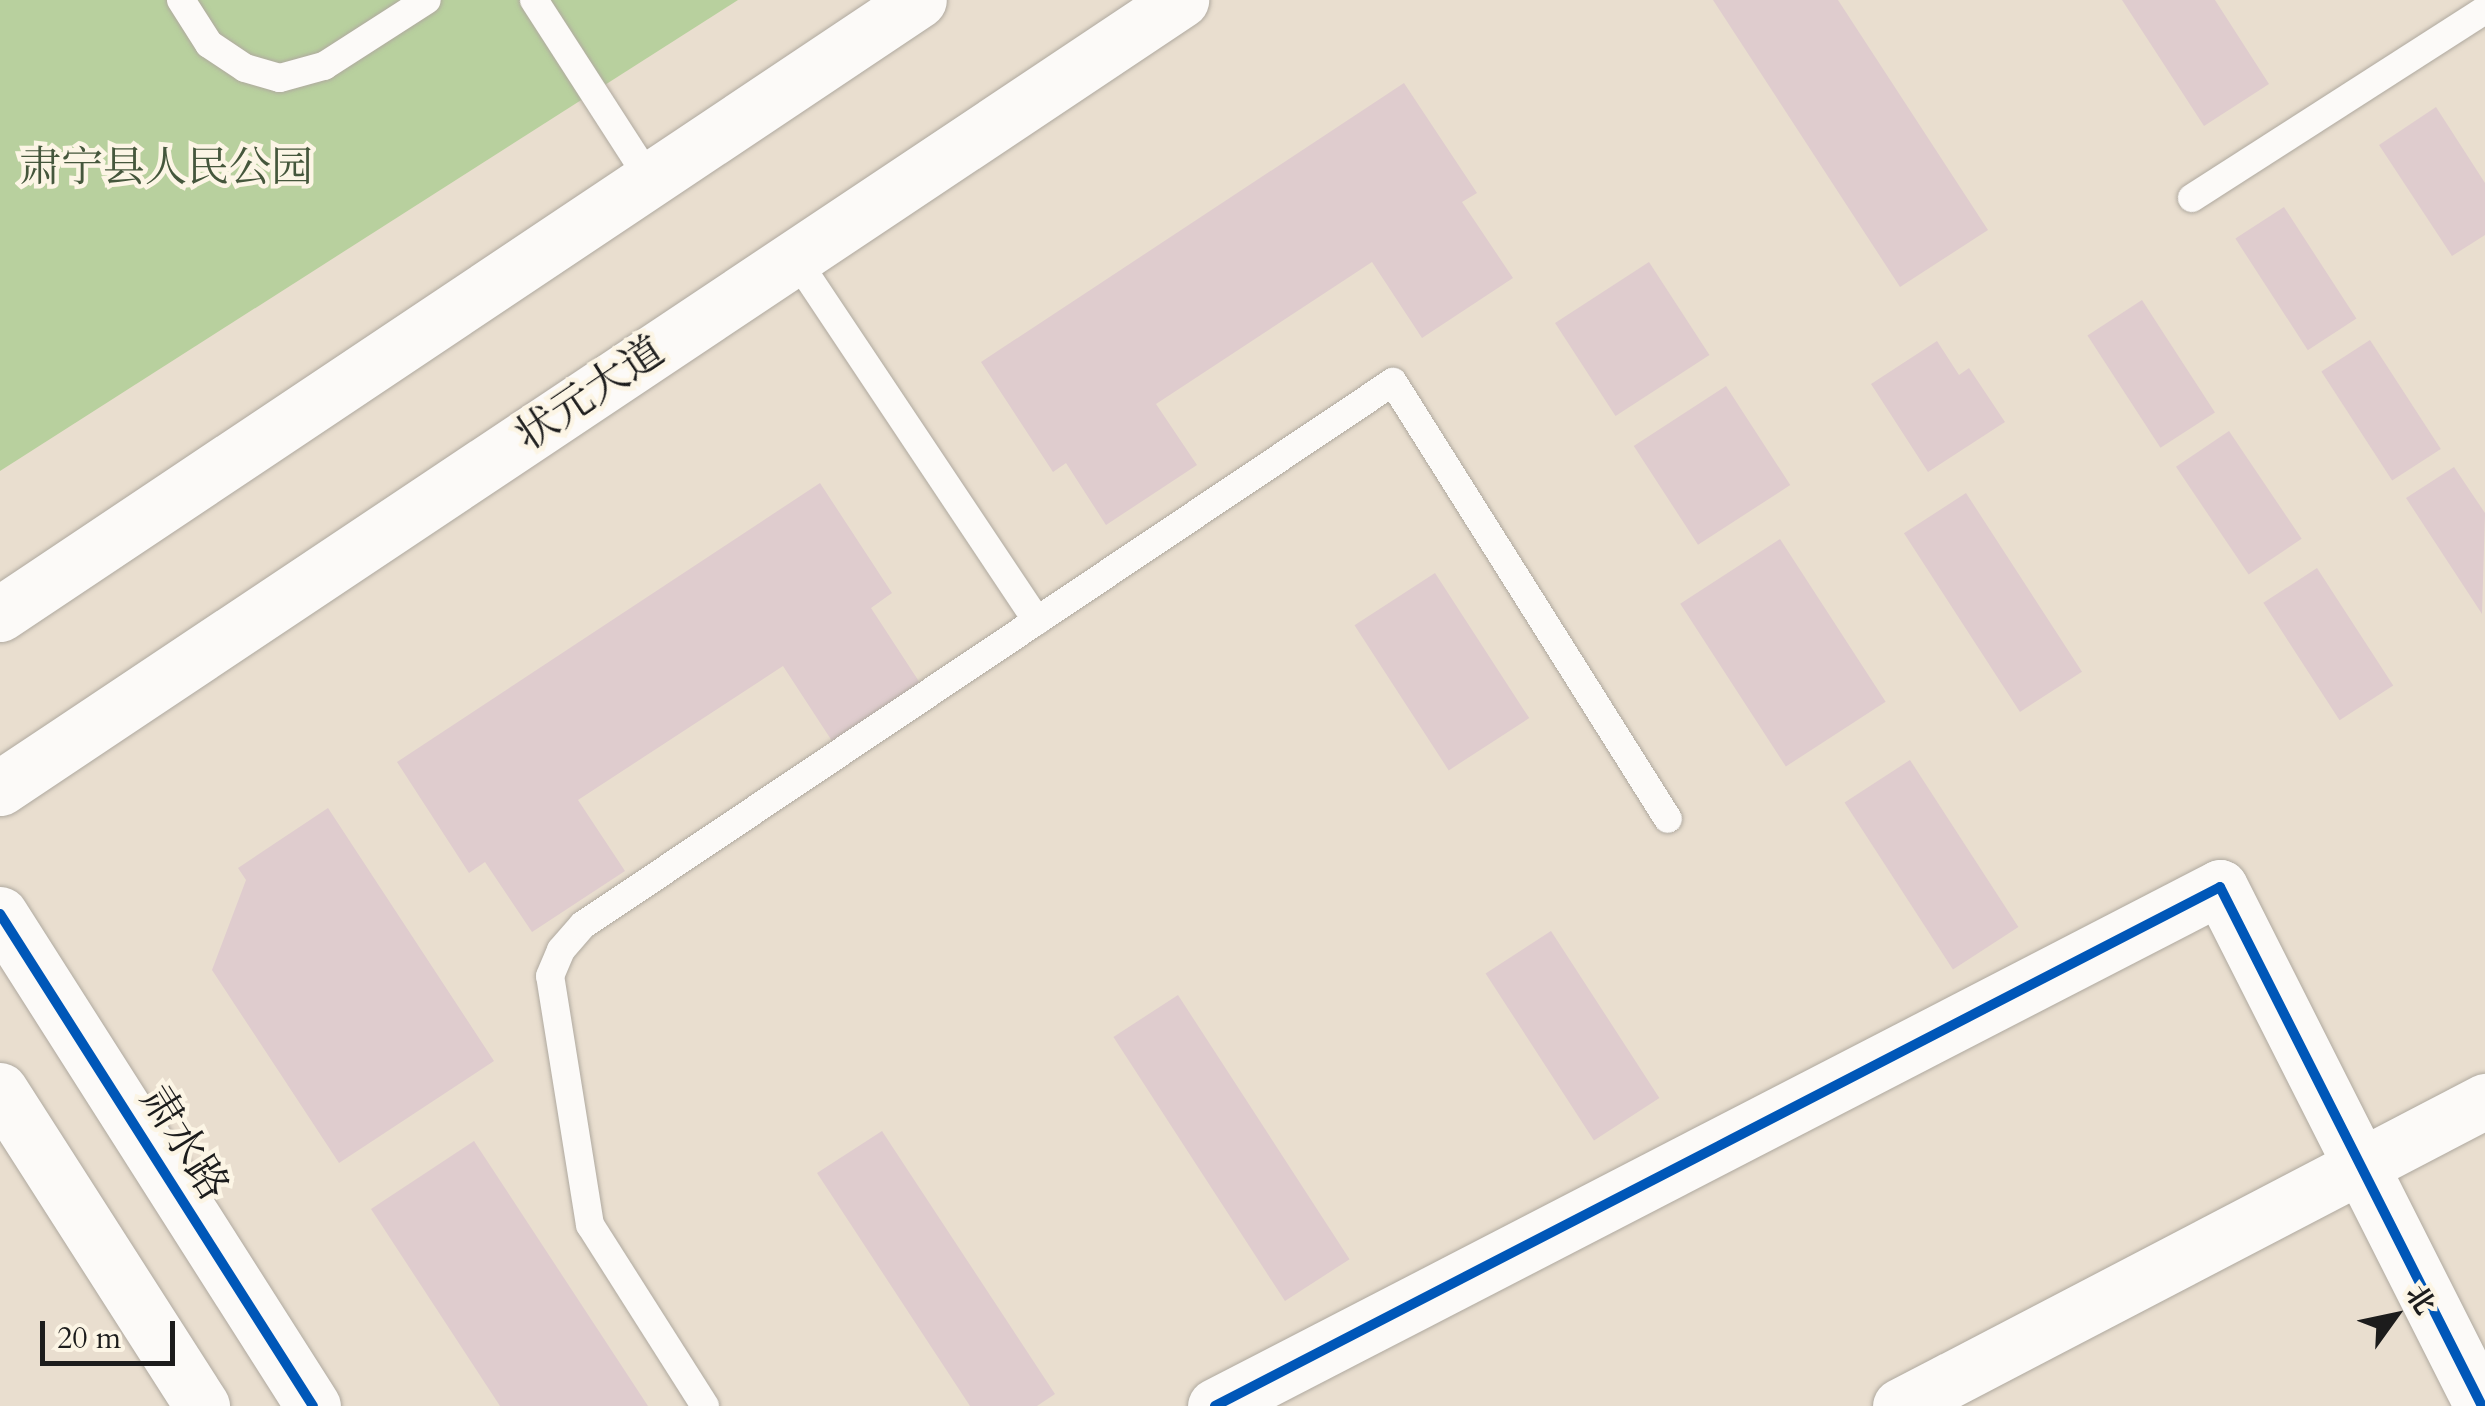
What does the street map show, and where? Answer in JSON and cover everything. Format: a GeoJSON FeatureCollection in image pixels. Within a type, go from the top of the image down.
{"type":"FeatureCollection","features":[{"type":"Feature","properties":{"kind":"street"},"geometry":{"type":"LineString","coordinates":[[0,614],[919,0]]}},
{"type":"Feature","properties":{"kind":"street","name":"状元大道"},"geometry":{"type":"LineString","coordinates":[[0,788],[1181,0]]}},
{"type":"Feature","properties":{"kind":"street"},"geometry":{"type":"LineString","coordinates":[[1215,1406],[2220,887],[2482,1406]]}},
{"type":"Feature","properties":{"kind":"street","name":"肃水路"},"geometry":{"type":"LineString","coordinates":[[0,914],[313,1406]]}},
{"type":"Feature","properties":{"kind":"street"},"geometry":{"type":"LineString","coordinates":[[0,1090],[202,1406]]}},
{"type":"Feature","properties":{"kind":"street"},"geometry":{"type":"LineString","coordinates":[[1900,1406],[2363,1170],[2485,1100]]}},
{"type":"Feature","properties":{"kind":"lane"},"geometry":{"type":"LineString","coordinates":[[181,0],[209,44],[245,68],[280,78],[324,66],[427,0]]}},
{"type":"Feature","properties":{"kind":"lane"},"geometry":{"type":"LineString","coordinates":[[534,0],[650,180]]}},
{"type":"Feature","properties":{"kind":"lane"},"geometry":{"type":"LineString","coordinates":[[2192,198],[2485,10]]}},
{"type":"Feature","properties":{"kind":"lane"},"geometry":{"type":"LineString","coordinates":[[795,258],[1038,620]]}},
{"type":"Feature","properties":{"kind":"lane"},"geometry":{"type":"LineString","coordinates":[[706,1406],[590,1225],[550,976],[561,950],[583,925],[1393,382],[1668,818]]}},
{"type":"Feature","properties":{"kind":"green space","name":"肃宁县人民公园"},"geometry":{"type":"Polygon","coordinates":[[[0,0],[738,0],[0,471],[0,0]]]}},
{"type":"Feature","properties":{"kind":"building"},"geometry":{"type":"Polygon","coordinates":[[[1713,0],[1838,0],[1988,230],[1900,287],[1713,0]]]}},
{"type":"Feature","properties":{"kind":"building"},"geometry":{"type":"Polygon","coordinates":[[[2122,0],[2215,0],[2269,84],[2204,126],[2122,0]]]}},
{"type":"Feature","properties":{"kind":"building"},"geometry":{"type":"Polygon","coordinates":[[[1404,83],[1477,193],[1462,202],[1513,278],[1422,338],[1372,262],[1156,404],[1197,465],[1106,525],[1066,463],[1053,472],[981,362],[1404,83]]]}},
{"type":"Feature","properties":{"kind":"building"},"geometry":{"type":"Polygon","coordinates":[[[2436,107],[2485,183],[2485,235],[2452,256],[2379,145],[2436,107]]]}},
{"type":"Feature","properties":{"kind":"building"},"geometry":{"type":"Polygon","coordinates":[[[2284,207],[2356,319],[2308,350],[2235,239],[2284,207]]]}},
{"type":"Feature","properties":{"kind":"building"},"geometry":{"type":"Polygon","coordinates":[[[1649,262],[1709,355],[1616,416],[1555,323],[1649,262]]]}},
{"type":"Feature","properties":{"kind":"building"},"geometry":{"type":"Polygon","coordinates":[[[2142,300],[2215,412],[2160,448],[2087,335],[2142,300]]]}},
{"type":"Feature","properties":{"kind":"building"},"geometry":{"type":"Polygon","coordinates":[[[2370,340],[2441,449],[2392,481],[2321,372],[2370,340]]]}},
{"type":"Feature","properties":{"kind":"building"},"geometry":{"type":"Polygon","coordinates":[[[1937,341],[1959,375],[1969,368],[2005,422],[1928,472],[1871,384],[1937,341]]]}},
{"type":"Feature","properties":{"kind":"building"},"geometry":{"type":"Polygon","coordinates":[[[1726,386],[1790,485],[1698,545],[1634,446],[1726,386]]]}},
{"type":"Feature","properties":{"kind":"building"},"geometry":{"type":"Polygon","coordinates":[[[2229,431],[2302,539],[2249,575],[2176,467],[2229,431]]]}},
{"type":"Feature","properties":{"kind":"building"},"geometry":{"type":"Polygon","coordinates":[[[2454,467],[2485,513],[2482,614],[2406,498],[2454,467]]]}},
{"type":"Feature","properties":{"kind":"building"},"geometry":{"type":"Polygon","coordinates":[[[820,483],[892,593],[871,608],[920,683],[832,741],[783,666],[578,800],[625,871],[532,932],[485,862],[469,873],[397,762],[820,483]]]}},
{"type":"Feature","properties":{"kind":"building"},"geometry":{"type":"Polygon","coordinates":[[[1966,493],[2082,672],[2020,712],[1904,533],[1966,493]]]}},
{"type":"Feature","properties":{"kind":"building"},"geometry":{"type":"Polygon","coordinates":[[[1780,539],[1886,702],[1786,767],[1680,604],[1780,539]]]}},
{"type":"Feature","properties":{"kind":"building"},"geometry":{"type":"Polygon","coordinates":[[[2317,568],[2393,685],[2340,720],[2263,603],[2317,568]]]}},
{"type":"Feature","properties":{"kind":"building"},"geometry":{"type":"Polygon","coordinates":[[[1435,573],[1529,718],[1449,770],[1354,625],[1435,573]]]}},
{"type":"Feature","properties":{"kind":"building"},"geometry":{"type":"Polygon","coordinates":[[[1910,760],[2018,927],[1953,969],[1845,802],[1910,760]]]}},
{"type":"Feature","properties":{"kind":"building"},"geometry":{"type":"Polygon","coordinates":[[[328,808],[494,1061],[339,1163],[212,970],[246,880],[238,868],[328,808]]]}},
{"type":"Feature","properties":{"kind":"building"},"geometry":{"type":"Polygon","coordinates":[[[1551,931],[1659,1098],[1594,1140],[1486,973],[1551,931]]]}},
{"type":"Feature","properties":{"kind":"building"},"geometry":{"type":"Polygon","coordinates":[[[1178,995],[1350,1259],[1285,1301],[1113,1037],[1178,995]]]}},
{"type":"Feature","properties":{"kind":"building"},"geometry":{"type":"Polygon","coordinates":[[[882,1131],[1055,1394],[1037,1406],[970,1406],[817,1173],[882,1131]]]}},
{"type":"Feature","properties":{"kind":"building"},"geometry":{"type":"Polygon","coordinates":[[[474,1141],[648,1406],[500,1406],[371,1209],[474,1141]]]}},
{"type":"Feature","properties":{"kind":"cycle path"},"geometry":{"type":"LineString","coordinates":[[1215,1406],[2220,887],[2482,1406]]}},
{"type":"Feature","properties":{"kind":"cycle path"},"geometry":{"type":"LineString","coordinates":[[0,914],[313,1406]]}}]}
